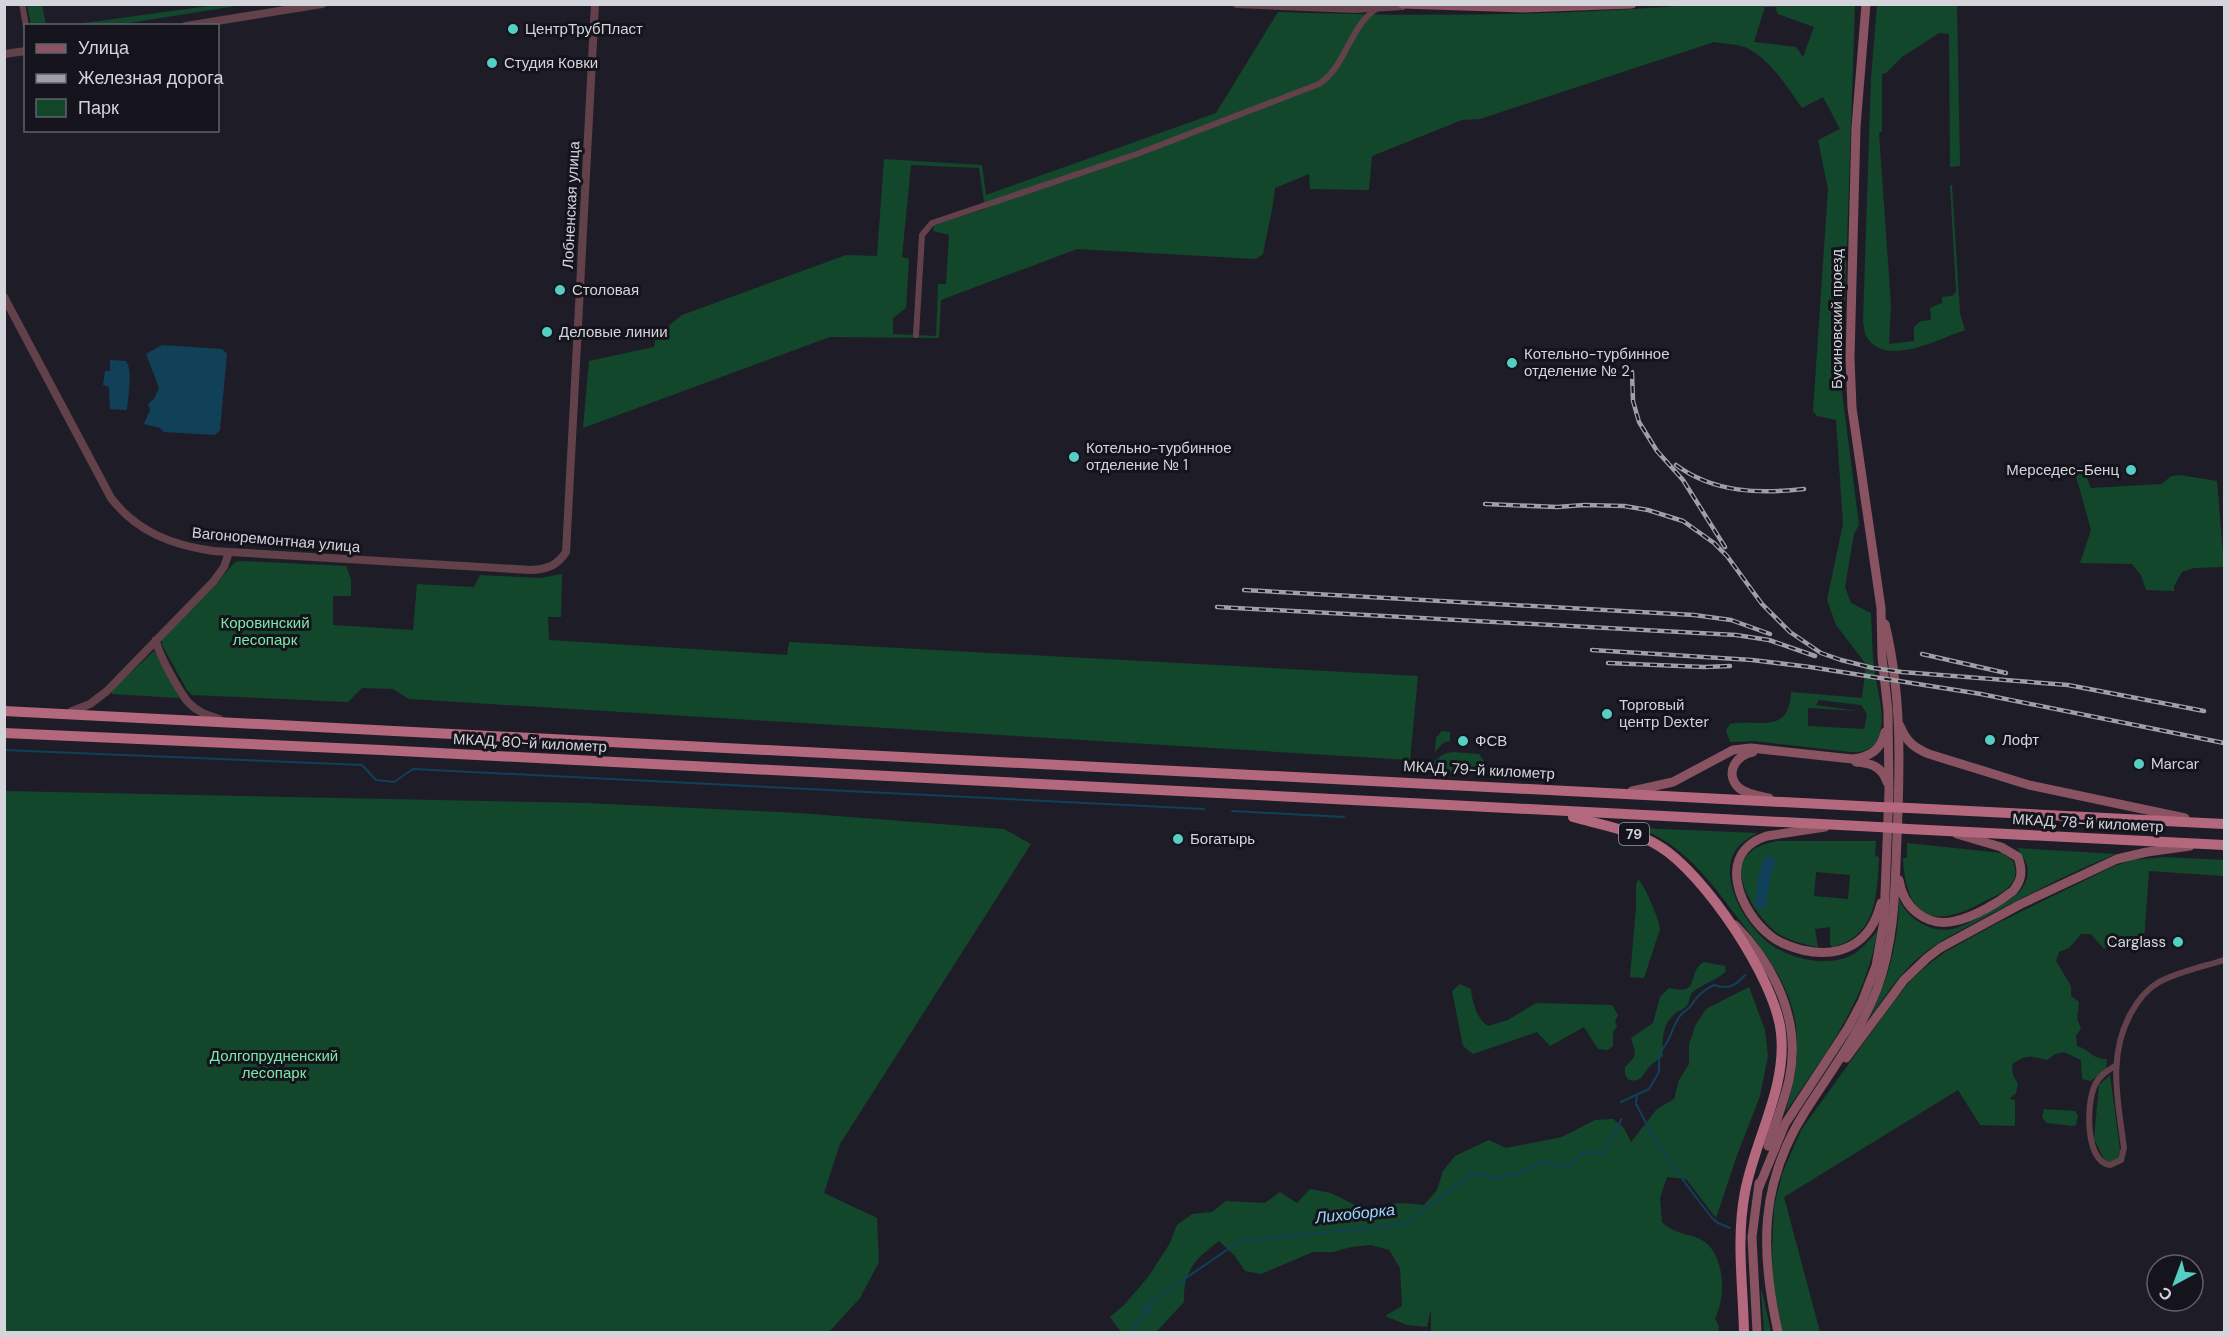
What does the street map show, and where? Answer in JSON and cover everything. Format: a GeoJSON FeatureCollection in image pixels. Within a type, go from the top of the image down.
{"type":"FeatureCollection","features":[{"type":"Feature","properties":{"kind":"highway","name":"МКАД, 80-й километр"},"geometry":{"type":"LineString","coordinates":[[4,711],[1002,762]]}},
{"type":"Feature","properties":{"kind":"highway","name":"МКАД, 80-й километр"},"geometry":{"type":"LineString","coordinates":[[4,733],[1553,811]]}},
{"type":"Feature","properties":{"kind":"highway","name":"МКАД, 79-й километр"},"geometry":{"type":"LineString","coordinates":[[1002,762],[1953,810]]}},
{"type":"Feature","properties":{"kind":"highway","name":"МКАД, 78-й километр"},"geometry":{"type":"LineString","coordinates":[[1953,810],[2224,824]]}},
{"type":"Feature","properties":{"kind":"highway"},"geometry":{"type":"LineString","coordinates":[[1553,811],[1949,831]]}},
{"type":"Feature","properties":{"kind":"highway","name":"79"},"geometry":{"type":"LineString","coordinates":[[1553,811],[1628,831],[1659,846],[1682,863],[1719,908]]}},
{"type":"Feature","properties":{"kind":"highway","name":"МКАД, 78-й километр"},"geometry":{"type":"LineString","coordinates":[[1949,831],[2224,844]]}},
{"type":"Feature","properties":{"kind":"highway"},"geometry":{"type":"LineString","coordinates":[[1719,908],[1760,972],[1773,999],[1782,1033],[1779,1076],[1749,1173],[1742,1214],[1740,1244],[1744,1332]]}},
{"type":"Feature","properties":{"kind":"main road"},"geometry":{"type":"LineString","coordinates":[[1402,5],[1528,8],[1632,4]]}},
{"type":"Feature","properties":{"kind":"main road","name":"Бусиновский проезд"},"geometry":{"type":"LineString","coordinates":[[1863,4],[1850,358],[1852,408],[1881,608]]}},
{"type":"Feature","properties":{"kind":"main road"},"geometry":{"type":"LineString","coordinates":[[1759,1187],[1785,1124],[1848,1028],[1866,994],[1880,946],[1884,920],[1889,791],[1888,711],[1882,657],[1881,608]]}},
{"type":"Feature","properties":{"kind":"main road"},"geometry":{"type":"LineString","coordinates":[[1778,1332],[1768,1283],[1766,1253],[1766,1214],[1769,1195],[1782,1154],[1800,1120],[1861,1022],[1877,988],[1891,939],[1899,789],[1898,720],[1892,653],[1881,608]]}},
{"type":"Feature","properties":{"kind":"main road"},"geometry":{"type":"LineString","coordinates":[[1625,793],[1673,782],[1720,755],[1738,749],[1751,748],[1852,759],[1863,758],[1872,754],[1883,741],[1888,711]]}},
{"type":"Feature","properties":{"kind":"main road"},"geometry":{"type":"LineString","coordinates":[[1898,720],[1907,741],[1915,748],[1929,754],[2029,785],[2208,823]]}},
{"type":"Feature","properties":{"kind":"main road"},"geometry":{"type":"LineString","coordinates":[[1777,801],[1744,792],[1737,786],[1733,779],[1733,766],[1740,757],[1754,752],[1869,763],[1883,772],[1889,791]]}},
{"type":"Feature","properties":{"kind":"main road"},"geometry":{"type":"LineString","coordinates":[[1839,825],[1767,836],[1759,838],[1745,848],[1737,862],[1735,876],[1740,892],[1756,919],[1771,936],[1789,945],[1814,952],[1829,953],[1842,950],[1861,939],[1870,930],[1879,912],[1885,889]]}},
{"type":"Feature","properties":{"kind":"main road"},"geometry":{"type":"LineString","coordinates":[[1896,856],[1901,890],[1906,902],[1912,910],[1932,920],[1955,921],[2013,891],[2022,872],[2018,857],[2001,847],[1949,831]]}},
{"type":"Feature","properties":{"kind":"main road"},"geometry":{"type":"LineString","coordinates":[[1823,1085],[1904,980],[1940,948],[2021,904],[2117,859],[2147,852],[2212,844]]}},
{"type":"Feature","properties":{"kind":"main road"},"geometry":{"type":"LineString","coordinates":[[1719,908],[1744,934],[1774,977],[1782,994],[1793,1045],[1789,1078],[1761,1170],[1752,1237],[1757,1332]]}},
{"type":"Feature","properties":{"kind":"street"},"geometry":{"type":"LineString","coordinates":[[22,4],[26,24]]}},
{"type":"Feature","properties":{"kind":"street"},"geometry":{"type":"LineString","coordinates":[[198,24],[322,4]]}},
{"type":"Feature","properties":{"kind":"street","name":"Лобненская улица"},"geometry":{"type":"LineString","coordinates":[[566,552],[595,4]]}},
{"type":"Feature","properties":{"kind":"street"},"geometry":{"type":"LineString","coordinates":[[1238,4],[1355,9],[1402,5]]}},
{"type":"Feature","properties":{"kind":"street"},"geometry":{"type":"LineString","coordinates":[[916,335],[922,236],[932,223],[1137,154],[1319,84],[1330,75],[1362,21],[1379,8]]}},
{"type":"Feature","properties":{"kind":"street"},"geometry":{"type":"LineString","coordinates":[[4,54],[24,51]]}},
{"type":"Feature","properties":{"kind":"street","name":"Вагоноремонтная улица"},"geometry":{"type":"LineString","coordinates":[[4,297],[116,505],[140,526],[161,539],[198,549],[229,552],[531,570],[545,569],[554,565],[566,552]]}},
{"type":"Feature","properties":{"kind":"street"},"geometry":{"type":"LineString","coordinates":[[62,714],[82,709],[99,698],[213,582],[224,567],[229,552]]}},
{"type":"Feature","properties":{"kind":"street"},"geometry":{"type":"LineString","coordinates":[[156,640],[159,651],[187,701],[204,714],[225,721]]}},
{"type":"Feature","properties":{"kind":"street"},"geometry":{"type":"LineString","coordinates":[[2115,1065],[2095,1084],[2091,1094],[2090,1112],[2094,1152],[2098,1160],[2110,1165],[2121,1160],[2124,1148],[2115,1065],[2119,1040],[2128,1019],[2148,990],[2180,973],[2224,960]]}},
{"type":"Feature","properties":{"kind":"green space"},"geometry":{"type":"Polygon","coordinates":[[[1701,4],[1855,5],[1842,392],[1859,525],[1854,534],[1845,587],[1851,603],[1871,613],[1874,669],[1882,722],[1876,742],[1867,750],[1851,752],[1753,741],[1730,742],[1726,730],[1730,724],[1779,720],[1789,706],[1791,692],[1862,698],[1866,664],[1836,625],[1827,600],[1843,524],[1836,420],[1817,416],[1813,411],[1828,189],[1818,140],[1840,129],[1823,97],[1802,108],[1764,59],[1740,46],[1714,42],[1480,119],[1462,120],[1372,156],[1369,190],[1310,189],[1309,174],[1275,188],[1263,254],[1256,259],[1077,249],[941,300],[939,338],[830,337],[583,428],[589,361],[654,347],[656,336],[682,315],[846,255],[877,256],[884,159],[982,165],[986,195],[1216,113],[1278,12],[1384,15],[1490,14],[1701,4]],[[1765,7],[1754,42],[1796,47],[1803,57],[1814,27],[1778,14],[1775,7],[1765,7]],[[911,165],[902,257],[909,259],[906,308],[893,318],[893,334],[936,336],[938,284],[946,284],[949,235],[933,231],[934,225],[985,209],[979,168],[911,165]],[[1819,700],[1816,705],[1858,711],[1808,708],[1808,726],[1864,729],[1867,714],[1861,705],[1819,700]]]}},
{"type":"Feature","properties":{"kind":"green space"},"geometry":{"type":"Polygon","coordinates":[[[27,5],[42,5],[46,24],[31,24],[27,5]]]}},
{"type":"Feature","properties":{"kind":"green space"},"geometry":{"type":"Polygon","coordinates":[[[216,5],[242,5],[123,24],[76,24],[216,5]]]}},
{"type":"Feature","properties":{"kind":"green space"},"geometry":{"type":"Polygon","coordinates":[[[1877,5],[1957,5],[1960,166],[1950,167],[1949,34],[1939,33],[1902,57],[1886,73],[1882,74],[1882,131],[1879,133],[1891,305],[1889,344],[1914,341],[1914,327],[1921,321],[1931,320],[1930,308],[1942,303],[1942,297],[1952,296],[1956,292],[1950,185],[1952,185],[1960,313],[1965,330],[1929,344],[1901,351],[1888,351],[1877,347],[1868,339],[1863,321],[1871,79],[1877,5]]]}},
{"type":"Feature","properties":{"kind":"green space"},"geometry":{"type":"Polygon","coordinates":[[[2082,466],[2091,488],[2162,484],[2171,476],[2180,475],[2217,481],[2224,567],[2194,568],[2182,572],[2174,586],[2174,591],[2146,590],[2141,575],[2132,564],[2080,563],[2091,530],[2074,469],[2082,466]]]}},
{"type":"Feature","properties":{"kind":"green space","name":"Коровинский лесопарк"},"geometry":{"type":"Polygon","coordinates":[[[235,562],[346,566],[351,579],[351,596],[333,596],[333,625],[413,630],[417,584],[474,587],[480,575],[540,578],[562,574],[561,617],[548,617],[549,640],[787,655],[789,642],[1418,676],[1410,760],[409,699],[393,689],[362,688],[348,702],[192,695],[162,645],[162,638],[210,591],[235,562]]]}},
{"type":"Feature","properties":{"kind":"green space"},"geometry":{"type":"Polygon","coordinates":[[[154,651],[179,698],[112,694],[112,690],[154,651]]]}},
{"type":"Feature","properties":{"kind":"green space"},"geometry":{"type":"Polygon","coordinates":[[[1442,731],[1450,732],[1450,741],[1443,743],[1435,752],[1436,738],[1442,731]]]}},
{"type":"Feature","properties":{"kind":"green space"},"geometry":{"type":"Polygon","coordinates":[[[1453,752],[1479,754],[1494,775],[1433,772],[1431,765],[1436,760],[1453,752]]]}},
{"type":"Feature","properties":{"kind":"green space","name":"Долгопрудненский лесопарк"},"geometry":{"type":"Polygon","coordinates":[[[5,791],[586,803],[799,813],[1004,829],[1031,844],[840,1144],[824,1193],[877,1218],[879,1262],[860,1298],[829,1332],[5,1332],[5,791]]]}},
{"type":"Feature","properties":{"kind":"green space"},"geometry":{"type":"Polygon","coordinates":[[[1639,828],[1757,833],[1735,851],[1730,875],[1732,888],[1737,902],[1752,926],[1779,950],[1800,958],[1833,961],[1857,952],[1877,931],[1872,956],[1854,1003],[1830,1047],[1787,1110],[1796,1063],[1797,1039],[1790,1000],[1777,973],[1752,936],[1701,872],[1670,844],[1639,828]]]}},
{"type":"Feature","properties":{"kind":"green space"},"geometry":{"type":"Polygon","coordinates":[[[1777,841],[1876,841],[1875,856],[1879,857],[1872,912],[1858,933],[1848,941],[1833,947],[1830,945],[1830,927],[1815,929],[1818,947],[1800,943],[1774,931],[1758,913],[1745,890],[1742,867],[1745,858],[1752,851],[1759,846],[1777,841]],[[1816,872],[1814,896],[1848,899],[1850,875],[1816,872]]]}},
{"type":"Feature","properties":{"kind":"green space"},"geometry":{"type":"Polygon","coordinates":[[[1907,843],[2002,853],[2013,861],[2015,878],[2006,890],[1998,895],[1948,916],[1935,916],[1924,912],[1916,905],[1909,893],[1903,858],[1907,858],[1907,843]]]}},
{"type":"Feature","properties":{"kind":"green space"},"geometry":{"type":"Polygon","coordinates":[[[2017,848],[2116,854],[2037,890],[1933,946],[1903,973],[1870,1017],[1882,989],[1895,945],[1899,899],[1908,913],[1922,924],[1947,930],[1956,928],[2006,902],[2021,890],[2028,870],[2017,848]]]}},
{"type":"Feature","properties":{"kind":"green space"},"geometry":{"type":"Polygon","coordinates":[[[2164,857],[2224,860],[2224,876],[2149,871],[2144,941],[2126,937],[2104,949],[2091,934],[2081,934],[2069,948],[2059,952],[2056,961],[2071,986],[2071,996],[2079,1002],[2077,1019],[2081,1028],[2076,1036],[2077,1046],[2098,1058],[2107,1059],[2106,1069],[2091,1081],[2082,1079],[2081,1060],[2064,1052],[2055,1054],[2047,1060],[2032,1057],[2020,1059],[2012,1065],[2013,1075],[2018,1084],[2016,1093],[2009,1099],[2015,1100],[2015,1126],[1980,1125],[1958,1090],[1784,1197],[1820,1332],[1782,1332],[1773,1281],[1772,1252],[1774,1207],[1782,1174],[1801,1130],[1912,979],[1945,952],[1996,924],[2110,868],[2131,860],[2164,857]]]}},
{"type":"Feature","properties":{"kind":"green space"},"geometry":{"type":"Polygon","coordinates":[[[1638,879],[1651,903],[1660,929],[1644,978],[1630,977],[1638,879]]]}},
{"type":"Feature","properties":{"kind":"green space"},"geometry":{"type":"Polygon","coordinates":[[[1704,962],[1725,966],[1726,971],[1692,993],[1687,1005],[1668,1021],[1663,1038],[1663,1056],[1651,1065],[1640,1079],[1629,1080],[1625,1075],[1625,1067],[1635,1054],[1631,1038],[1653,1023],[1660,997],[1669,988],[1679,990],[1690,986],[1695,972],[1704,962]]]}},
{"type":"Feature","properties":{"kind":"green space"},"geometry":{"type":"Polygon","coordinates":[[[1460,984],[1471,989],[1476,1010],[1488,1026],[1508,1020],[1536,1003],[1612,1005],[1618,1015],[1615,1021],[1617,1027],[1613,1032],[1613,1046],[1608,1050],[1598,1049],[1584,1027],[1550,1046],[1537,1032],[1473,1054],[1463,1046],[1452,991],[1460,984]]]}},
{"type":"Feature","properties":{"kind":"green space"},"geometry":{"type":"Polygon","coordinates":[[[1749,987],[1765,1030],[1768,1056],[1760,1096],[1716,1218],[1686,1179],[1667,1177],[1660,1198],[1662,1222],[1673,1230],[1705,1242],[1717,1258],[1722,1278],[1721,1300],[1715,1318],[1719,1327],[1718,1332],[1431,1332],[1431,1309],[1427,1327],[1407,1325],[1385,1316],[1402,1306],[1400,1268],[1389,1250],[1371,1245],[1333,1252],[1313,1252],[1261,1274],[1245,1271],[1234,1255],[1219,1241],[1192,1267],[1186,1282],[1184,1302],[1156,1332],[1121,1332],[1110,1317],[1124,1305],[1149,1276],[1170,1243],[1177,1225],[1192,1214],[1212,1212],[1226,1201],[1265,1203],[1280,1192],[1297,1203],[1310,1189],[1331,1193],[1367,1211],[1395,1204],[1424,1205],[1437,1190],[1443,1171],[1455,1156],[1489,1140],[1506,1148],[1562,1137],[1595,1120],[1613,1119],[1624,1128],[1631,1142],[1657,1109],[1674,1099],[1679,1080],[1689,1064],[1689,1045],[1695,1026],[1706,1009],[1749,987]]]}},
{"type":"Feature","properties":{"kind":"green space"},"geometry":{"type":"Polygon","coordinates":[[[2110,1075],[2120,1150],[2118,1160],[2106,1163],[2094,1139],[2099,1085],[2110,1075]]]}},
{"type":"Feature","properties":{"kind":"green space"},"geometry":{"type":"Polygon","coordinates":[[[2044,1109],[2075,1111],[2078,1116],[2076,1125],[2047,1123],[2042,1118],[2044,1109]]]}},
{"type":"Feature","properties":{"kind":"green space"},"geometry":{"type":"Polygon","coordinates":[[[1762,1291],[1771,1332],[1764,1332],[1762,1291]]]}},
{"type":"Feature","properties":{"kind":"water"},"geometry":{"type":"Polygon","coordinates":[[[162,345],[222,349],[227,354],[220,430],[215,435],[164,432],[160,428],[144,424],[150,410],[148,404],[154,399],[159,388],[146,354],[162,345]]]}},
{"type":"Feature","properties":{"kind":"water"},"geometry":{"type":"Polygon","coordinates":[[[110,360],[126,361],[128,365],[130,384],[127,410],[110,409],[109,387],[103,385],[105,371],[110,371],[110,360]]]}},
{"type":"Feature","properties":{"kind":"waterway"},"geometry":{"type":"LineString","coordinates":[[4,750],[362,765],[376,780],[394,782],[413,769],[1204,809]]}},
{"type":"Feature","properties":{"kind":"waterway"},"geometry":{"type":"LineString","coordinates":[[1232,811],[1344,817]]}},
{"type":"Feature","properties":{"kind":"waterway","name":"Лихоборка"},"geometry":{"type":"LineString","coordinates":[[1761,903],[1769,862]]}},
{"type":"Feature","properties":{"kind":"waterway","name":"Лихоборка"},"geometry":{"type":"LineString","coordinates":[[1621,1102],[1649,1089],[1659,1072],[1659,1053],[1681,1015],[1698,997],[1714,985],[1731,986],[1745,975]]}},
{"type":"Feature","properties":{"kind":"waterway"},"geometry":{"type":"LineString","coordinates":[[1637,1094],[1636,1104],[1656,1142],[1712,1218],[1730,1228]]}},
{"type":"Feature","properties":{"kind":"waterway","name":"Лихоборка"},"geometry":{"type":"LineString","coordinates":[[1132,1332],[1139,1319],[1151,1310],[1142,1310],[1240,1241],[1406,1224],[1473,1173],[1496,1178],[1523,1172],[1543,1162],[1568,1166],[1584,1152],[1603,1153],[1618,1129],[1621,1119]]}},
{"type":"Feature","properties":{"kind":"railway"},"geometry":{"type":"LineString","coordinates":[[1632,372],[1633,401],[1639,422],[1657,451],[1683,480],[1725,547]]}},
{"type":"Feature","properties":{"kind":"railway"},"geometry":{"type":"LineString","coordinates":[[1676,465],[1706,481],[1722,486],[1754,491],[1804,489]]}},
{"type":"Feature","properties":{"kind":"railway"},"geometry":{"type":"LineString","coordinates":[[1485,504],[1557,507],[1624,506],[1648,510],[1683,521],[1714,543],[1727,556],[1762,604],[1790,632],[1821,653],[1841,660],[1902,672],[2068,685],[2204,711]]}},
{"type":"Feature","properties":{"kind":"railway"},"geometry":{"type":"LineString","coordinates":[[1244,590],[1694,615],[1731,620],[1770,634]]}},
{"type":"Feature","properties":{"kind":"railway"},"geometry":{"type":"LineString","coordinates":[[1217,607],[1736,635],[1769,640],[1815,656]]}},
{"type":"Feature","properties":{"kind":"railway"},"geometry":{"type":"LineString","coordinates":[[1592,650],[1752,660],[1810,667],[1981,694],[2224,743]]}},
{"type":"Feature","properties":{"kind":"railway"},"geometry":{"type":"LineString","coordinates":[[1922,654],[2006,673]]}},
{"type":"Feature","properties":{"kind":"railway"},"geometry":{"type":"LineString","coordinates":[[1608,663],[1730,666]]}},
{"type":"Feature","properties":{"kind":"place","name":"ЦентрТрубПласт"},"geometry":{"type":"Point","coordinates":[513,29]}},
{"type":"Feature","properties":{"kind":"place","name":"Студия Ковки"},"geometry":{"type":"Point","coordinates":[492,63]}},
{"type":"Feature","properties":{"kind":"place","name":"Столовая"},"geometry":{"type":"Point","coordinates":[560,290]}},
{"type":"Feature","properties":{"kind":"place","name":"Деловые линии"},"geometry":{"type":"Point","coordinates":[547,332]}},
{"type":"Feature","properties":{"kind":"place","name":"Котельно-турбинное отделение № 2"},"geometry":{"type":"Point","coordinates":[1512,363]}},
{"type":"Feature","properties":{"kind":"place","name":"Котельно-турбинное отделение № 1"},"geometry":{"type":"Point","coordinates":[1074,457]}},
{"type":"Feature","properties":{"kind":"place","name":"Мерседес-Бенц"},"geometry":{"type":"Point","coordinates":[2131,470]}},
{"type":"Feature","properties":{"kind":"place","name":"Торговый центр Dexter"},"geometry":{"type":"Point","coordinates":[1607,714]}},
{"type":"Feature","properties":{"kind":"place","name":"Лофт"},"geometry":{"type":"Point","coordinates":[1990,740]}},
{"type":"Feature","properties":{"kind":"place","name":"ФСВ"},"geometry":{"type":"Point","coordinates":[1463,741]}},
{"type":"Feature","properties":{"kind":"place","name":"Marcar"},"geometry":{"type":"Point","coordinates":[2139,764]}},
{"type":"Feature","properties":{"kind":"place","name":"Богатырь"},"geometry":{"type":"Point","coordinates":[1178,839]}},
{"type":"Feature","properties":{"kind":"place","name":"Carglass"},"geometry":{"type":"Point","coordinates":[2178,942]}}]}
